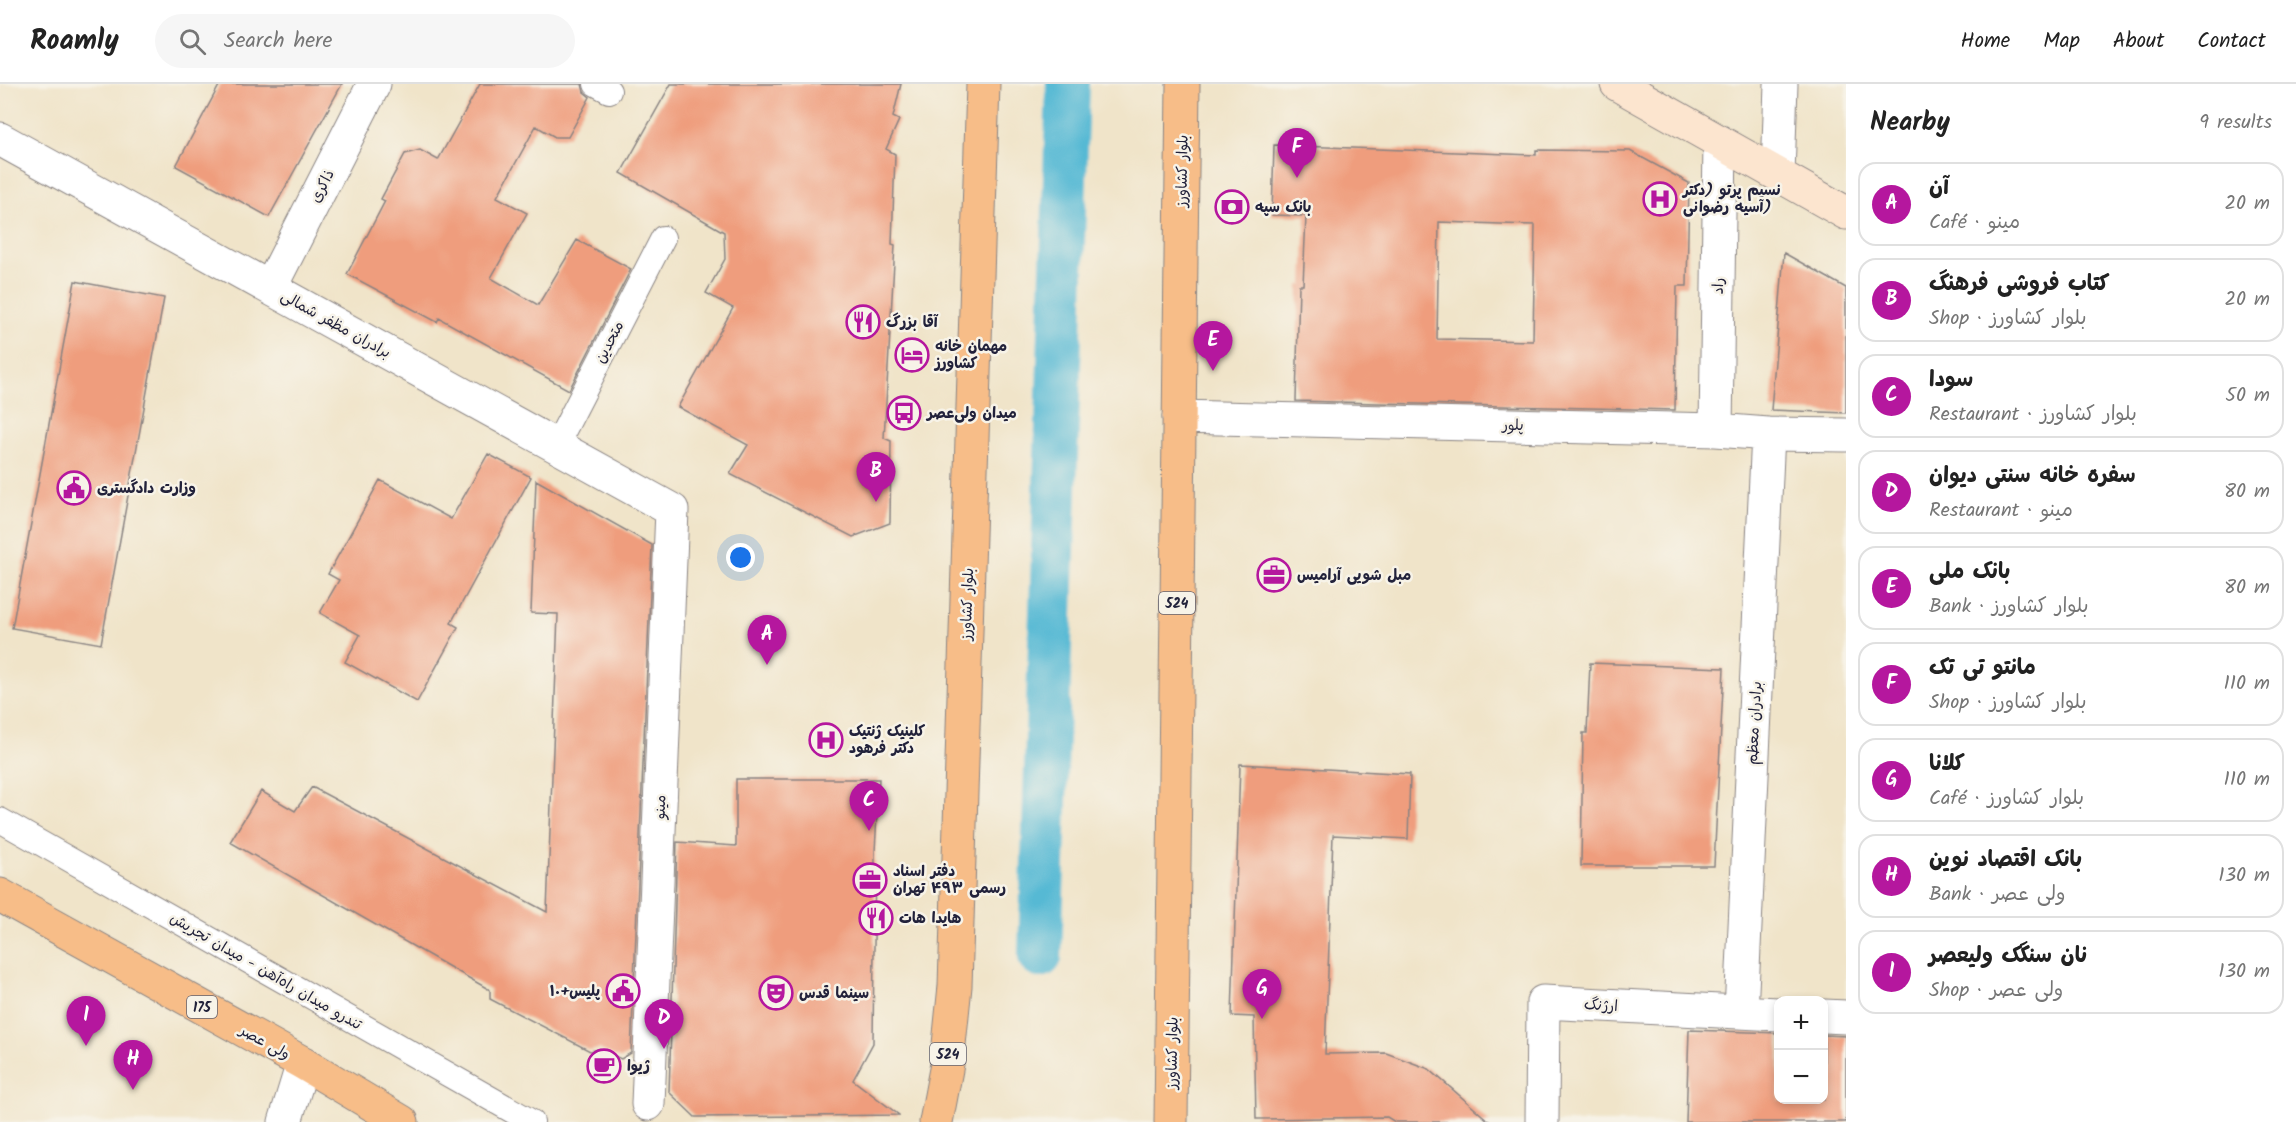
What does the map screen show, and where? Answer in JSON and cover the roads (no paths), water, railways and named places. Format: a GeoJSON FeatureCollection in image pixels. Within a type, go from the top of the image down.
{"type":"FeatureCollection","features":[{"type":"Feature","properties":{"kind":"main road","name":"بلوار کشاورز"},"geometry":{"type":"LineString","coordinates":[[936,1122],[947,1064],[955,986],[983,84]]}},
{"type":"Feature","properties":{"kind":"main road","name":"بلوار کشاورز"},"geometry":{"type":"LineString","coordinates":[[1171,1122],[1184,84]]}},
{"type":"Feature","properties":{"kind":"main road"},"geometry":{"type":"LineString","coordinates":[[1617,84],[1846,213]]}},
{"type":"Feature","properties":{"kind":"main road","name":"ولی عصر"},"geometry":{"type":"LineString","coordinates":[[0,895],[303,1064],[402,1122]]}},
{"type":"Feature","properties":{"kind":"street","name":"ذاکری"},"geometry":{"type":"LineString","coordinates":[[270,288],[375,84]]}},
{"type":"Feature","properties":{"kind":"street"},"geometry":{"type":"LineString","coordinates":[[1778,175],[1781,84]]}},
{"type":"Feature","properties":{"kind":"street","name":"برادران مظفر شمالی"},"geometry":{"type":"LineString","coordinates":[[0,139],[672,510]]}},
{"type":"Feature","properties":{"kind":"street","name":"راد"},"geometry":{"type":"LineString","coordinates":[[1716,430],[1720,142]]}},
{"type":"Feature","properties":{"kind":"street","name":"پلور"},"geometry":{"type":"LineString","coordinates":[[1179,417],[1846,435]]}},
{"type":"Feature","properties":{"kind":"street","name":"برادران معظم"},"geometry":{"type":"LineString","coordinates":[[1741,1012],[1768,434]]}},
{"type":"Feature","properties":{"kind":"street","name":"مینو"},"geometry":{"type":"LineString","coordinates":[[648,1104],[672,510]]}},
{"type":"Feature","properties":{"kind":"street","name":"ارژنگ"},"geometry":{"type":"LineString","coordinates":[[1542,1122],[1543,1002],[1774,1014]]}},
{"type":"Feature","properties":{"kind":"street"},"geometry":{"type":"LineString","coordinates":[[1828,1016],[1846,1017]]}},
{"type":"Feature","properties":{"kind":"street"},"geometry":{"type":"LineString","coordinates":[[285,1122],[303,1064]]}},
{"type":"Feature","properties":{"kind":"lane","name":"متحدین"},"geometry":{"type":"LineString","coordinates":[[556,446],[663,238]]}},
{"type":"Feature","properties":{"kind":"lane","name":"تندرو میدان راه‌آهن - میدان تجریش"},"geometry":{"type":"LineString","coordinates":[[0,820],[532,1122]]}},
{"type":"Feature","properties":{"kind":"waterway"},"geometry":{"type":"LineString","coordinates":[[1040,956],[1068,84]]}},
{"type":"Feature","properties":{"kind":"place","name":"مانتو تی تک"},"geometry":{"type":"Point","coordinates":[1297,178]}},
{"type":"Feature","properties":{"kind":"place","name":"نسیم پرتو (دکتر آسیه رضوانی)"},"geometry":{"type":"Point","coordinates":[1660,199]}},
{"type":"Feature","properties":{"kind":"place","name":"بانک سپه"},"geometry":{"type":"Point","coordinates":[1232,207]}},
{"type":"Feature","properties":{"kind":"place","name":"آقا بزرگ"},"geometry":{"type":"Point","coordinates":[863,322]}},
{"type":"Feature","properties":{"kind":"place","name":"مهمان خانه كشاورز"},"geometry":{"type":"Point","coordinates":[912,355]}},
{"type":"Feature","properties":{"kind":"place","name":"بانک ملی"},"geometry":{"type":"Point","coordinates":[1213,371]}},
{"type":"Feature","properties":{"kind":"place","name":"میدان ولی‌عصر"},"geometry":{"type":"Point","coordinates":[904,413]}},
{"type":"Feature","properties":{"kind":"place","name":"وزارت دادگستری"},"geometry":{"type":"Point","coordinates":[74,488]}},
{"type":"Feature","properties":{"kind":"place","name":"کتاب فروشی فرهنگ"},"geometry":{"type":"Point","coordinates":[876,502]}},
{"type":"Feature","properties":{"kind":"place","name":"مبل شویی آرامیس"},"geometry":{"type":"Point","coordinates":[1274,575]}},
{"type":"Feature","properties":{"kind":"place","name":"آن"},"geometry":{"type":"Point","coordinates":[767,665]}},
{"type":"Feature","properties":{"kind":"place","name":"کلینیک ژنتیک دکتر فرهود"},"geometry":{"type":"Point","coordinates":[826,740]}},
{"type":"Feature","properties":{"kind":"place","name":"سودا"},"geometry":{"type":"Point","coordinates":[869,831]}},
{"type":"Feature","properties":{"kind":"place","name":"دفتر اسناد رسمی ۴۹۳ تهران"},"geometry":{"type":"Point","coordinates":[870,880]}},
{"type":"Feature","properties":{"kind":"place","name":"هایدا هات"},"geometry":{"type":"Point","coordinates":[876,918]}},
{"type":"Feature","properties":{"kind":"place","name":"پلیس+۱۰"},"geometry":{"type":"Point","coordinates":[623,991]}},
{"type":"Feature","properties":{"kind":"place","name":"سینما قدس"},"geometry":{"type":"Point","coordinates":[776,993]}},
{"type":"Feature","properties":{"kind":"place","name":"کلانا"},"geometry":{"type":"Point","coordinates":[1262,1019]}},
{"type":"Feature","properties":{"kind":"place","name":"نان سنگک ولیعصر"},"geometry":{"type":"Point","coordinates":[86,1046]}},
{"type":"Feature","properties":{"kind":"place","name":"سفره خانه سنتی دیوان"},"geometry":{"type":"Point","coordinates":[664,1049]}},
{"type":"Feature","properties":{"kind":"place","name":"ژیوا"},"geometry":{"type":"Point","coordinates":[604,1066]}},
{"type":"Feature","properties":{"kind":"place","name":"بانک اقتصاد نوین"},"geometry":{"type":"Point","coordinates":[133,1090]}}]}
